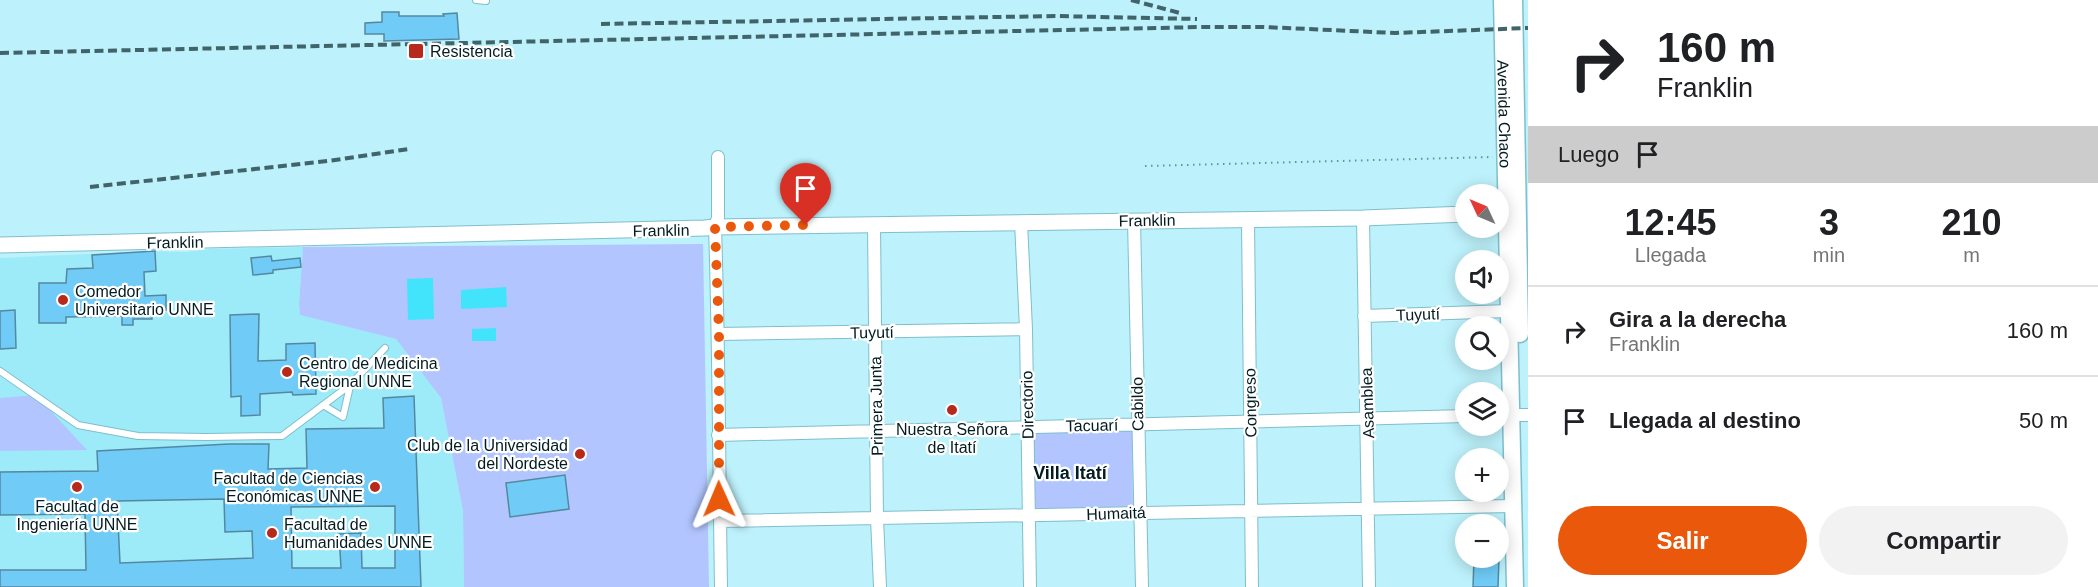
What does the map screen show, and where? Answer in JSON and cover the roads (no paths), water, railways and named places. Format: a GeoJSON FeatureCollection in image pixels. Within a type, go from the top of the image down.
{"type":"FeatureCollection","features":[{"type":"Feature","properties":{"kind":"main road","name":"Avenida Chaco"},"geometry":{"type":"LineString","coordinates":[[1502,0],[1505,156],[1513,211],[1515,587]]}},
{"type":"Feature","properties":{"kind":"main road","name":"Avenida Chaco"},"geometry":{"type":"LineString","coordinates":[[1514,0],[1522,68],[1508,311],[1526,587]]}},
{"type":"Feature","properties":{"kind":"street"},"geometry":{"type":"LineString","coordinates":[[718,157],[718,218],[715,227],[719,334],[721,587]]}},
{"type":"Feature","properties":{"kind":"street","name":"Franklin"},"geometry":{"type":"LineString","coordinates":[[0,245],[715,227],[1363,218],[1455,214]]}},
{"type":"Feature","properties":{"kind":"street","name":"Asamblea"},"geometry":{"type":"LineString","coordinates":[[1363,218],[1369,587]]}},
{"type":"Feature","properties":{"kind":"street","name":"Congreso"},"geometry":{"type":"LineString","coordinates":[[1248,219],[1252,587]]}},
{"type":"Feature","properties":{"kind":"street","name":"Cabildo"},"geometry":{"type":"LineString","coordinates":[[1134,220],[1142,587]]}},
{"type":"Feature","properties":{"kind":"street","name":"Directorio"},"geometry":{"type":"LineString","coordinates":[[1021,222],[1026,330],[1030,587]]}},
{"type":"Feature","properties":{"kind":"street","name":"Primera Junta"},"geometry":{"type":"LineString","coordinates":[[874,225],[877,518],[880,587]]}},
{"type":"Feature","properties":{"kind":"street","name":"Tuyutí"},"geometry":{"type":"LineString","coordinates":[[1364,316],[1508,311]]}},
{"type":"Feature","properties":{"kind":"street","name":"Tuyutí"},"geometry":{"type":"LineString","coordinates":[[719,334],[1026,330]]}},
{"type":"Feature","properties":{"kind":"street","name":"Tacuarí"},"geometry":{"type":"LineString","coordinates":[[718,435],[1455,416]]}},
{"type":"Feature","properties":{"kind":"street","name":"Humaitá"},"geometry":{"type":"LineString","coordinates":[[720,521],[1513,506]]}},
{"type":"Feature","properties":{"kind":"lane"},"geometry":{"type":"LineString","coordinates":[[476,0],[486,0]]}},
{"type":"Feature","properties":{"kind":"lane"},"geometry":{"type":"LineString","coordinates":[[0,371],[78,425],[138,436],[282,436],[350,385],[385,348]]}},
{"type":"Feature","properties":{"kind":"lane"},"geometry":{"type":"LineString","coordinates":[[323,405],[343,417],[350,385]]}},
{"type":"Feature","properties":{"kind":"railway"},"geometry":{"type":"LineString","coordinates":[[1131,0],[1180,13]]}},
{"type":"Feature","properties":{"kind":"railway"},"geometry":{"type":"LineString","coordinates":[[601,24],[1055,16],[1197,19]]}},
{"type":"Feature","properties":{"kind":"railway"},"geometry":{"type":"LineString","coordinates":[[0,53],[1202,27],[1264,27],[1395,33],[1528,28]]}},
{"type":"Feature","properties":{"kind":"railway"},"geometry":{"type":"LineString","coordinates":[[90,187],[328,161],[409,149]]}},
{"type":"Feature","properties":{"kind":"place","name":"Resistencia"},"geometry":{"type":"Point","coordinates":[416,51]}},
{"type":"Feature","properties":{"kind":"place","name":"Comedor Universitario UNNE"},"geometry":{"type":"Point","coordinates":[63,300]}},
{"type":"Feature","properties":{"kind":"place","name":"Centro de Medicina Regional UNNE"},"geometry":{"type":"Point","coordinates":[287,372]}},
{"type":"Feature","properties":{"kind":"place","name":"Nuestra Señora de Itatí"},"geometry":{"type":"Point","coordinates":[952,410]}},
{"type":"Feature","properties":{"kind":"place","name":"Club de la Universidad del Nordeste"},"geometry":{"type":"Point","coordinates":[580,454]}},
{"type":"Feature","properties":{"kind":"place","name":"Facultad de Ingeniería UNNE"},"geometry":{"type":"Point","coordinates":[77,487]}},
{"type":"Feature","properties":{"kind":"place","name":"Facultad de Ciencias Económicas UNNE"},"geometry":{"type":"Point","coordinates":[375,487]}},
{"type":"Feature","properties":{"kind":"place","name":"Facultad de Humanidades UNNE"},"geometry":{"type":"Point","coordinates":[272,533]}},
{"type":"Feature","properties":{"kind":"district","name":"Villa Itatí"},"geometry":{"type":"Point","coordinates":[1070,473]}}]}
